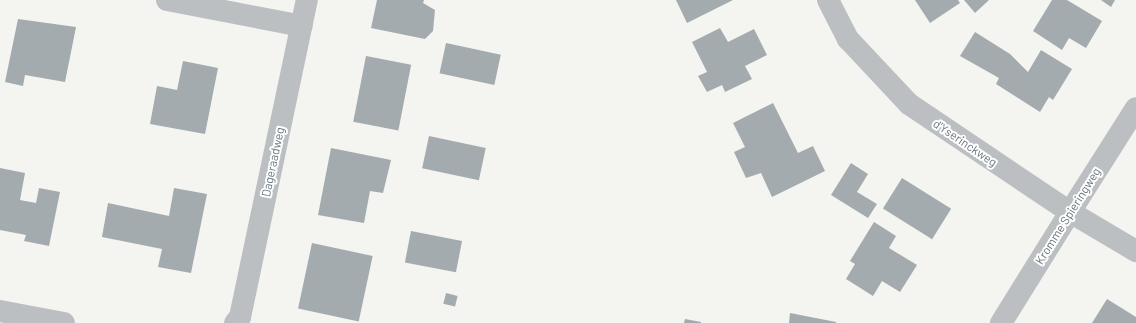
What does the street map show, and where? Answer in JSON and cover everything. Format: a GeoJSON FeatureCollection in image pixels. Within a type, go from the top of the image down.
{"type":"FeatureCollection","features":[{"type":"Feature","properties":{"kind":"street"},"geometry":{"type":"LineString","coordinates":[[167,0],[302,26]]}},
{"type":"Feature","properties":{"kind":"street","name":"Dageraadweg"},"geometry":{"type":"LineString","coordinates":[[235,323],[240,317],[307,0]]}},
{"type":"Feature","properties":{"kind":"street","name":"d'Yserinckweg"},"geometry":{"type":"LineString","coordinates":[[828,0],[848,39],[909,104],[1070,212],[1136,251]]}},
{"type":"Feature","properties":{"kind":"street","name":"Kromme Spieringweg"},"geometry":{"type":"LineString","coordinates":[[1000,323],[1136,108]]}},
{"type":"Feature","properties":{"kind":"street"},"geometry":{"type":"LineString","coordinates":[[0,311],[64,323]]}},
{"type":"Feature","properties":{"kind":"building"},"geometry":{"type":"Polygon","coordinates":[[[377,0],[424,0],[423,3],[435,10],[433,31],[425,39],[371,28],[377,0]]]}},
{"type":"Feature","properties":{"kind":"building"},"geometry":{"type":"Polygon","coordinates":[[[676,0],[733,0],[687,23],[676,0]]]}},
{"type":"Feature","properties":{"kind":"building"},"geometry":{"type":"Polygon","coordinates":[[[915,0],[958,0],[960,3],[930,23],[915,0]]]}},
{"type":"Feature","properties":{"kind":"building"},"geometry":{"type":"Polygon","coordinates":[[[964,0],[989,0],[975,13],[964,0]]]}},
{"type":"Feature","properties":{"kind":"building"},"geometry":{"type":"Polygon","coordinates":[[[1052,0],[1067,0],[1102,21],[1086,48],[1069,38],[1062,50],[1033,31],[1052,0]]]}},
{"type":"Feature","properties":{"kind":"building"},"geometry":{"type":"Polygon","coordinates":[[[1101,0],[1115,0],[1111,7],[1101,0]]]}},
{"type":"Feature","properties":{"kind":"building"},"geometry":{"type":"Polygon","coordinates":[[[18,19],[76,27],[65,82],[25,75],[23,86],[5,82],[18,19]]]}},
{"type":"Feature","properties":{"kind":"building"},"geometry":{"type":"Polygon","coordinates":[[[720,28],[728,42],[754,29],[767,55],[745,66],[752,79],[725,92],[722,85],[707,92],[698,76],[707,72],[692,42],[720,28]]]}},
{"type":"Feature","properties":{"kind":"building"},"geometry":{"type":"Polygon","coordinates":[[[975,32],[1010,54],[1028,72],[1041,50],[1072,69],[1053,100],[1049,97],[1040,112],[996,84],[999,78],[960,56],[975,32]]]}},
{"type":"Feature","properties":{"kind":"building"},"geometry":{"type":"Polygon","coordinates":[[[446,43],[501,55],[494,85],[440,73],[446,43]]]}},
{"type":"Feature","properties":{"kind":"building"},"geometry":{"type":"Polygon","coordinates":[[[366,56],[411,65],[398,131],[353,122],[366,56]]]}},
{"type":"Feature","properties":{"kind":"building"},"geometry":{"type":"Polygon","coordinates":[[[183,61],[218,68],[205,134],[150,124],[157,86],[177,90],[183,61]]]}},
{"type":"Feature","properties":{"kind":"building"},"geometry":{"type":"Polygon","coordinates":[[[773,103],[798,153],[813,146],[825,171],[772,197],[761,173],[746,178],[734,152],[745,147],[733,123],[773,103]]]}},
{"type":"Feature","properties":{"kind":"building"},"geometry":{"type":"Polygon","coordinates":[[[429,136],[486,148],[479,180],[422,168],[429,136]]]}},
{"type":"Feature","properties":{"kind":"building"},"geometry":{"type":"Polygon","coordinates":[[[331,148],[391,160],[383,193],[370,191],[364,223],[318,215],[331,148]]]}},
{"type":"Feature","properties":{"kind":"building"},"geometry":{"type":"Polygon","coordinates":[[[851,163],[868,174],[857,192],[877,204],[868,218],[831,195],[851,163]]]}},
{"type":"Feature","properties":{"kind":"building"},"geometry":{"type":"Polygon","coordinates":[[[0,168],[25,173],[20,200],[36,203],[39,188],[60,192],[49,246],[24,241],[26,235],[0,230],[0,168]]]}},
{"type":"Feature","properties":{"kind":"building"},"geometry":{"type":"Polygon","coordinates":[[[902,178],[951,209],[932,239],[883,209],[902,178]]]}},
{"type":"Feature","properties":{"kind":"building"},"geometry":{"type":"Polygon","coordinates":[[[174,188],[207,194],[191,273],[158,267],[162,249],[102,237],[108,203],[169,216],[174,188]]]}},
{"type":"Feature","properties":{"kind":"building"},"geometry":{"type":"Polygon","coordinates":[[[874,222],[896,236],[889,248],[917,265],[900,292],[882,281],[873,296],[846,279],[855,264],[850,261],[874,222]]]}},
{"type":"Feature","properties":{"kind":"building"},"geometry":{"type":"Polygon","coordinates":[[[411,231],[462,241],[456,272],[405,262],[411,231]]]}},
{"type":"Feature","properties":{"kind":"building"},"geometry":{"type":"Polygon","coordinates":[[[312,243],[373,256],[359,321],[298,309],[312,243]]]}},
{"type":"Feature","properties":{"kind":"building"},"geometry":{"type":"Polygon","coordinates":[[[446,293],[458,296],[455,307],[443,304],[446,293]]]}},
{"type":"Feature","properties":{"kind":"building"},"geometry":{"type":"Polygon","coordinates":[[[1107,299],[1136,317],[1136,323],[1092,323],[1107,299]]]}},
{"type":"Feature","properties":{"kind":"building"},"geometry":{"type":"Polygon","coordinates":[[[790,313],[836,322],[836,323],[789,323],[790,313]]]}},
{"type":"Feature","properties":{"kind":"building"},"geometry":{"type":"Polygon","coordinates":[[[685,319],[701,322],[701,323],[684,323],[685,319]]]}}]}
